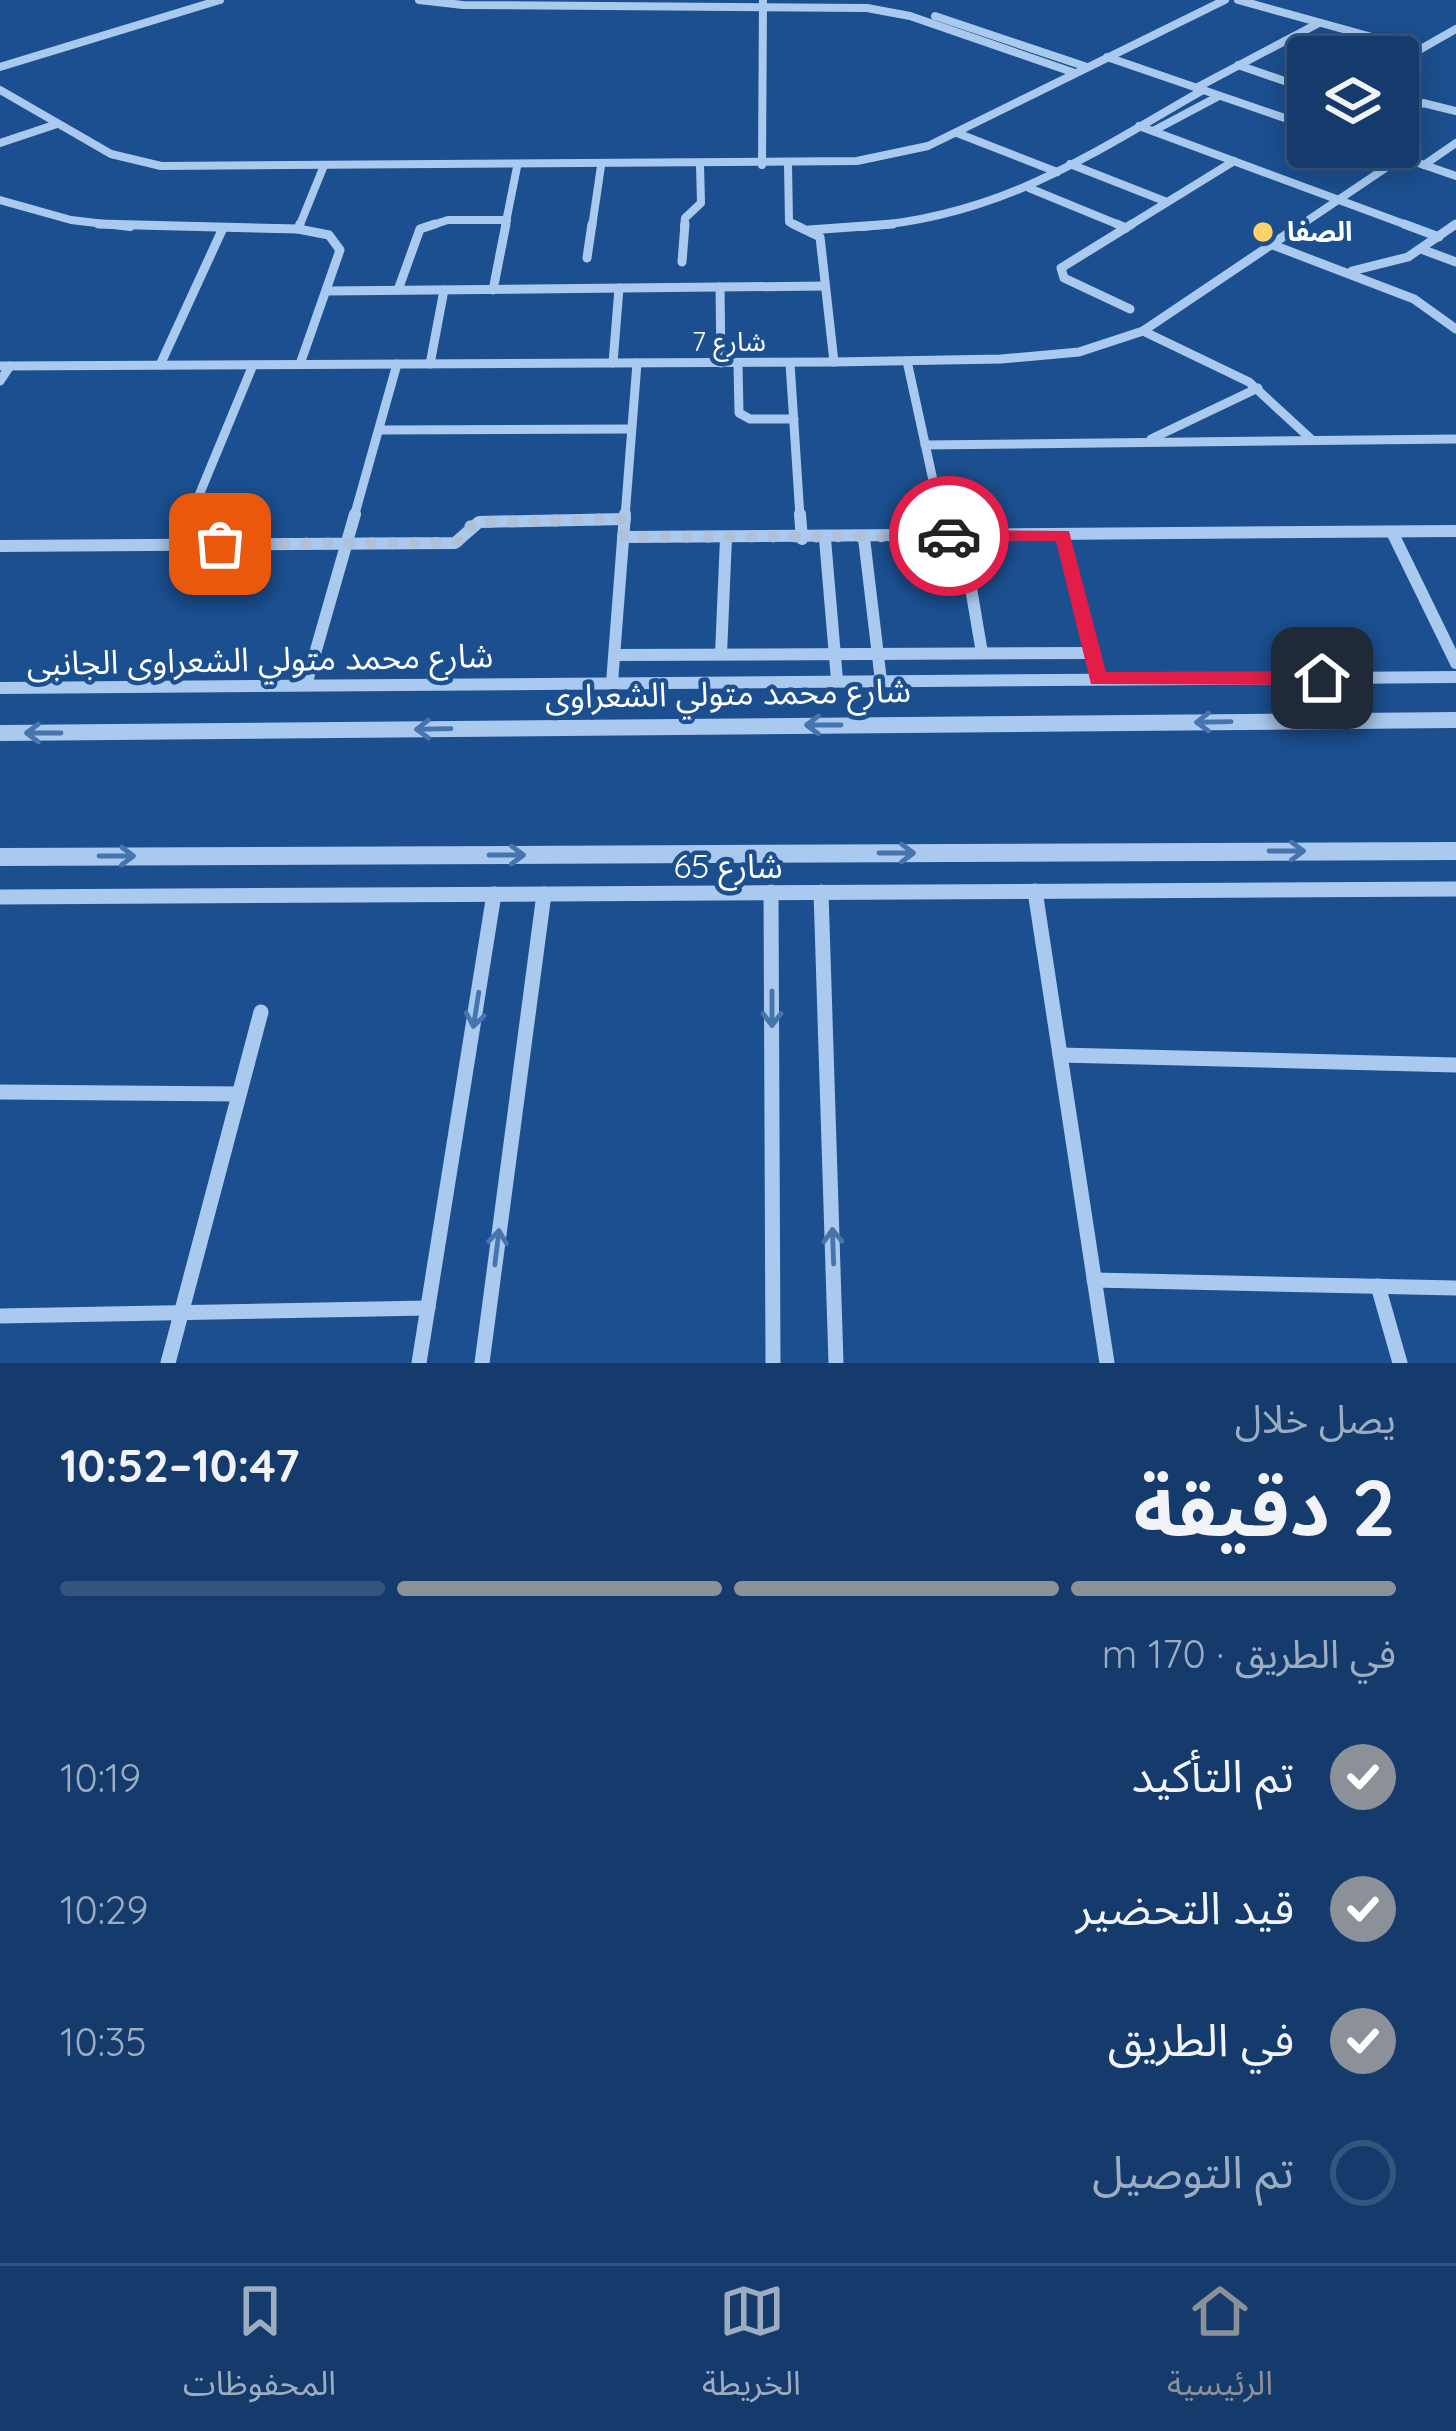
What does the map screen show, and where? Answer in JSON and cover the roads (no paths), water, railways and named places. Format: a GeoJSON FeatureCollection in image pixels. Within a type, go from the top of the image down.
{"type":"FeatureCollection","features":[{"type":"Feature","properties":{"kind":"street"},"geometry":{"type":"LineString","coordinates":[[0,64],[201,0]]}},
{"type":"Feature","properties":{"kind":"street"},"geometry":{"type":"LineString","coordinates":[[0,64],[220,0]]}},
{"type":"Feature","properties":{"kind":"street"},"geometry":{"type":"LineString","coordinates":[[419,0],[796,0]]}},
{"type":"Feature","properties":{"kind":"street"},"geometry":{"type":"LineString","coordinates":[[685,0],[844,6],[910,16],[1075,73]]}},
{"type":"Feature","properties":{"kind":"street"},"geometry":{"type":"LineString","coordinates":[[840,0],[921,11],[1088,67]]}},
{"type":"Feature","properties":{"kind":"street"},"geometry":{"type":"LineString","coordinates":[[0,90],[110,154],[161,166],[788,165],[895,155],[957,133],[1226,0]]}},
{"type":"Feature","properties":{"kind":"street"},"geometry":{"type":"LineString","coordinates":[[1238,0],[1364,36]]}},
{"type":"Feature","properties":{"kind":"street"},"geometry":{"type":"LineString","coordinates":[[762,165],[763,3]]}},
{"type":"Feature","properties":{"kind":"street"},"geometry":{"type":"LineString","coordinates":[[809,230],[924,220],[1029,188],[1317,24]]}},
{"type":"Feature","properties":{"kind":"street"},"geometry":{"type":"LineString","coordinates":[[1419,50],[1456,29]]}},
{"type":"Feature","properties":{"kind":"street"},"geometry":{"type":"LineString","coordinates":[[1107,57],[1287,119]]}},
{"type":"Feature","properties":{"kind":"street"},"geometry":{"type":"LineString","coordinates":[[1238,65],[1287,81]]}},
{"type":"Feature","properties":{"kind":"street"},"geometry":{"type":"LineString","coordinates":[[1153,131],[1219,96]]}},
{"type":"Feature","properties":{"kind":"street"},"geometry":{"type":"LineString","coordinates":[[1419,105],[1456,111]]}},
{"type":"Feature","properties":{"kind":"street"},"geometry":{"type":"LineString","coordinates":[[0,143],[56,124]]}},
{"type":"Feature","properties":{"kind":"street"},"geometry":{"type":"LineString","coordinates":[[1138,126],[1439,236]]}},
{"type":"Feature","properties":{"kind":"street"},"geometry":{"type":"LineString","coordinates":[[957,133],[1058,172]]}},
{"type":"Feature","properties":{"kind":"street"},"geometry":{"type":"LineString","coordinates":[[1424,165],[1456,143]]}},
{"type":"Feature","properties":{"kind":"street"},"geometry":{"type":"LineString","coordinates":[[1130,309],[1064,278],[1059,271],[1234,161]]}},
{"type":"Feature","properties":{"kind":"street"},"geometry":{"type":"LineString","coordinates":[[1419,163],[1456,176]]}},
{"type":"Feature","properties":{"kind":"street"},"geometry":{"type":"LineString","coordinates":[[1070,164],[1167,202]]}},
{"type":"Feature","properties":{"kind":"street"},"geometry":{"type":"LineString","coordinates":[[682,262],[685,218],[701,203],[700,165]]}},
{"type":"Feature","properties":{"kind":"street"},"geometry":{"type":"LineString","coordinates":[[788,165],[789,222],[820,237],[834,362]]}},
{"type":"Feature","properties":{"kind":"street"},"geometry":{"type":"LineString","coordinates":[[493,290],[518,166]]}},
{"type":"Feature","properties":{"kind":"street"},"geometry":{"type":"LineString","coordinates":[[587,258],[601,166]]}},
{"type":"Feature","properties":{"kind":"street"},"geometry":{"type":"LineString","coordinates":[[298,229],[323,168]]}},
{"type":"Feature","properties":{"kind":"street","name":"شارع 7"},"geometry":{"type":"LineString","coordinates":[[5,366],[1041,357],[1114,343],[1143,331],[1386,168]]}},
{"type":"Feature","properties":{"kind":"street"},"geometry":{"type":"LineString","coordinates":[[1029,188],[1126,228]]}},
{"type":"Feature","properties":{"kind":"street"},"geometry":{"type":"LineString","coordinates":[[0,200],[90,223],[315,230],[337,242],[340,250],[300,364]]}},
{"type":"Feature","properties":{"kind":"street"},"geometry":{"type":"LineString","coordinates":[[0,212],[16,206]]}},
{"type":"Feature","properties":{"kind":"street"},"geometry":{"type":"LineString","coordinates":[[398,290],[420,229],[448,220],[507,220]]}},
{"type":"Feature","properties":{"kind":"street"},"geometry":{"type":"LineString","coordinates":[[1351,271],[1392,263],[1456,224]]}},
{"type":"Feature","properties":{"kind":"street"},"geometry":{"type":"LineString","coordinates":[[160,365],[223,228]]}},
{"type":"Feature","properties":{"kind":"street"},"geometry":{"type":"LineString","coordinates":[[1273,245],[1351,271],[1438,314],[1456,329]]}},
{"type":"Feature","properties":{"kind":"street"},"geometry":{"type":"LineString","coordinates":[[1421,249],[1456,262]]}},
{"type":"Feature","properties":{"kind":"street"},"geometry":{"type":"LineString","coordinates":[[327,292],[825,286]]}},
{"type":"Feature","properties":{"kind":"street"},"geometry":{"type":"LineString","coordinates":[[720,287],[721,363]]}},
{"type":"Feature","properties":{"kind":"street"},"geometry":{"type":"LineString","coordinates":[[613,363],[619,288]]}},
{"type":"Feature","properties":{"kind":"street"},"geometry":{"type":"LineString","coordinates":[[430,364],[445,290]]}},
{"type":"Feature","properties":{"kind":"street"},"geometry":{"type":"LineString","coordinates":[[1438,314],[1456,313]]}},
{"type":"Feature","properties":{"kind":"street"},"geometry":{"type":"LineString","coordinates":[[1143,331],[1258,388],[1312,440]]}},
{"type":"Feature","properties":{"kind":"street"},"geometry":{"type":"LineString","coordinates":[[907,361],[945,536]]}},
{"type":"Feature","properties":{"kind":"street"},"geometry":{"type":"LineString","coordinates":[[790,362],[802,538]]}},
{"type":"Feature","properties":{"kind":"street"},"geometry":{"type":"LineString","coordinates":[[612,683],[637,363]]}},
{"type":"Feature","properties":{"kind":"street"},"geometry":{"type":"LineString","coordinates":[[738,363],[739,413],[750,419],[794,419]]}},
{"type":"Feature","properties":{"kind":"street"},"geometry":{"type":"LineString","coordinates":[[306,686],[397,364]]}},
{"type":"Feature","properties":{"kind":"street"},"geometry":{"type":"LineString","coordinates":[[178,544],[253,365]]}},
{"type":"Feature","properties":{"kind":"street"},"geometry":{"type":"LineString","coordinates":[[0,382],[5,366]]}},
{"type":"Feature","properties":{"kind":"street"},"geometry":{"type":"LineString","coordinates":[[1141,442],[1224,408],[1258,388]]}},
{"type":"Feature","properties":{"kind":"street"},"geometry":{"type":"LineString","coordinates":[[379,430],[632,429]]}},
{"type":"Feature","properties":{"kind":"street"},"geometry":{"type":"LineString","coordinates":[[925,445],[1456,439]]}},
{"type":"Feature","properties":{"kind":"street"},"geometry":{"type":"LineString","coordinates":[[0,546],[454,543],[479,522],[625,519]]}},
{"type":"Feature","properties":{"kind":"street"},"geometry":{"type":"LineString","coordinates":[[623,537],[1456,531]]}},
{"type":"Feature","properties":{"kind":"street"},"geometry":{"type":"LineString","coordinates":[[1392,532],[1456,663]]}},
{"type":"Feature","properties":{"kind":"street"},"geometry":{"type":"LineString","coordinates":[[1063,535],[1098,679]]}},
{"type":"Feature","properties":{"kind":"street"},"geometry":{"type":"LineString","coordinates":[[962,536],[982,653]]}},
{"type":"Feature","properties":{"kind":"street"},"geometry":{"type":"LineString","coordinates":[[722,654],[727,538]]}},
{"type":"Feature","properties":{"kind":"street"},"geometry":{"type":"LineString","coordinates":[[825,538],[837,680]]}},
{"type":"Feature","properties":{"kind":"street"},"geometry":{"type":"LineString","coordinates":[[864,538],[881,681]]}},
{"type":"Feature","properties":{"kind":"street"},"geometry":{"type":"LineString","coordinates":[[615,655],[1092,653]]}},
{"type":"Feature","properties":{"kind":"street","name":"شارع محمد متولي الشعراوى الجانبى"},"geometry":{"type":"LineString","coordinates":[[0,688],[1456,677]]}},
{"type":"Feature","properties":{"kind":"street","name":"شارع محمد متولي الشعراوى"},"geometry":{"type":"LineString","coordinates":[[0,733],[1456,720]]}},
{"type":"Feature","properties":{"kind":"street"},"geometry":{"type":"LineString","coordinates":[[0,857],[1456,851]]}},
{"type":"Feature","properties":{"kind":"street","name":"شارع 65"},"geometry":{"type":"LineString","coordinates":[[0,897],[1456,889]]}},
{"type":"Feature","properties":{"kind":"street"},"geometry":{"type":"LineString","coordinates":[[1035,891],[1107,1363]]}},
{"type":"Feature","properties":{"kind":"street"},"geometry":{"type":"LineString","coordinates":[[771,892],[773,1363]]}},
{"type":"Feature","properties":{"kind":"street"},"geometry":{"type":"LineString","coordinates":[[821,892],[836,1363]]}},
{"type":"Feature","properties":{"kind":"street"},"geometry":{"type":"LineString","coordinates":[[419,1363],[494,894]]}},
{"type":"Feature","properties":{"kind":"street"},"geometry":{"type":"LineString","coordinates":[[482,1363],[544,894]]}},
{"type":"Feature","properties":{"kind":"street"},"geometry":{"type":"LineString","coordinates":[[168,1363],[261,1012]]}},
{"type":"Feature","properties":{"kind":"street"},"geometry":{"type":"LineString","coordinates":[[1060,1055],[1456,1065]]}},
{"type":"Feature","properties":{"kind":"street"},"geometry":{"type":"LineString","coordinates":[[0,1092],[239,1094]]}},
{"type":"Feature","properties":{"kind":"street"},"geometry":{"type":"LineString","coordinates":[[1094,1280],[1456,1288]]}},
{"type":"Feature","properties":{"kind":"street"},"geometry":{"type":"LineString","coordinates":[[1378,1286],[1400,1363]]}},
{"type":"Feature","properties":{"kind":"street"},"geometry":{"type":"LineString","coordinates":[[0,1316],[428,1308]]}},
{"type":"Feature","properties":{"kind":"place","name":"الصفا"},"geometry":{"type":"Point","coordinates":[1263,232]}}]}
